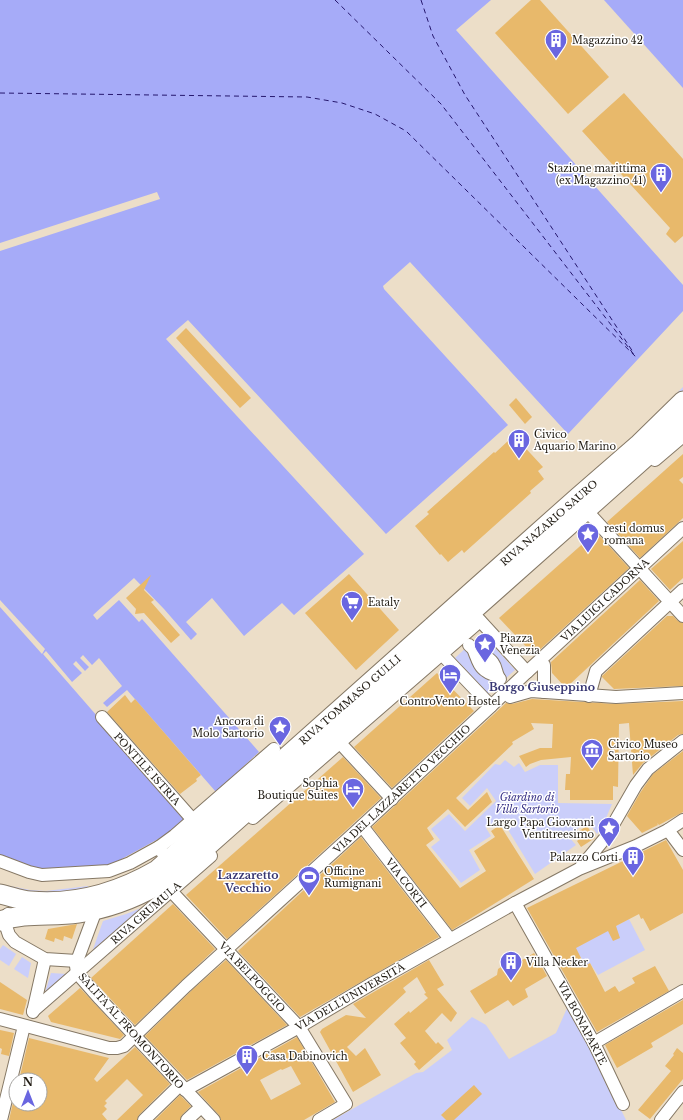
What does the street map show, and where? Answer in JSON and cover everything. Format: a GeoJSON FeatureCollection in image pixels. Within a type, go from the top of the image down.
{"type":"FeatureCollection","features":[{"type":"Feature","properties":{"kind":"main road","name":"RIVA NAZARIO SAURO"},"geometry":{"type":"LineString","coordinates":[[471,611],[578,497],[638,445],[683,401]]}},
{"type":"Feature","properties":{"kind":"main road","name":"RIVA NAZARIO SAURO"},"geometry":{"type":"LineString","coordinates":[[471,611],[589,513],[683,421]]}},
{"type":"Feature","properties":{"kind":"main road"},"geometry":{"type":"LineString","coordinates":[[438,650],[471,611]]}},
{"type":"Feature","properties":{"kind":"main road","name":"RIVA TOMMASO GULLI"},"geometry":{"type":"LineString","coordinates":[[243,803],[415,644],[471,611]]}},
{"type":"Feature","properties":{"kind":"main road","name":"RIVA TOMMASO GULLI"},"geometry":{"type":"LineString","coordinates":[[243,803],[438,650]]}},
{"type":"Feature","properties":{"kind":"main road"},"geometry":{"type":"LineString","coordinates":[[0,894],[29,901],[53,902],[78,899],[112,890],[157,870],[243,803]]}},
{"type":"Feature","properties":{"kind":"main road","name":"RIVA GRUMULA"},"geometry":{"type":"LineString","coordinates":[[2,920],[28,915],[52,916],[96,910],[126,900],[155,886],[192,859],[243,803]]}},
{"type":"Feature","properties":{"kind":"street","name":"RIVA NAZARIO SAURO"},"geometry":{"type":"LineString","coordinates":[[638,445],[631,460],[585,502],[589,513],[683,436]]}},
{"type":"Feature","properties":{"kind":"street"},"geometry":{"type":"LineString","coordinates":[[589,513],[640,569],[669,604],[683,616]]}},
{"type":"Feature","properties":{"kind":"street","name":"VIA LUIGI CADORNA"},"geometry":{"type":"LineString","coordinates":[[527,672],[683,528]]}},
{"type":"Feature","properties":{"kind":"street"},"geometry":{"type":"LineString","coordinates":[[589,696],[596,671],[683,590]]}},
{"type":"Feature","properties":{"kind":"street"},"geometry":{"type":"LineString","coordinates":[[0,861],[29,872],[42,875],[109,871],[162,852],[174,836],[193,820],[243,803],[340,743],[438,650],[491,706],[527,672],[471,611]]}},
{"type":"Feature","properties":{"kind":"street"},"geometry":{"type":"LineString","coordinates":[[472,648],[494,664],[500,679]]}},
{"type":"Feature","properties":{"kind":"street"},"geometry":{"type":"LineString","coordinates":[[544,665],[544,692]]}},
{"type":"Feature","properties":{"kind":"street"},"geometry":{"type":"LineString","coordinates":[[513,694],[532,691],[616,697],[683,693]]}},
{"type":"Feature","properties":{"kind":"street","name":"VIA DEL LAZZARETTO VECCHIO"},"geometry":{"type":"LineString","coordinates":[[27,1027],[109,1048],[124,1046],[226,949],[392,799],[491,706]]}},
{"type":"Feature","properties":{"kind":"street","name":"PONTILE ISTRIA"},"geometry":{"type":"LineString","coordinates":[[102,717],[193,820]]}},
{"type":"Feature","properties":{"kind":"street"},"geometry":{"type":"LineString","coordinates":[[578,869],[598,848],[616,821],[636,785],[648,770],[683,741]]}},
{"type":"Feature","properties":{"kind":"street"},"geometry":{"type":"LineString","coordinates":[[340,743],[392,799]]}},
{"type":"Feature","properties":{"kind":"street"},"geometry":{"type":"LineString","coordinates":[[243,803],[274,749]]}},
{"type":"Feature","properties":{"kind":"street","name":"RIVA GRUMULA"},"geometry":{"type":"LineString","coordinates":[[33,1011],[77,967],[171,891],[243,803]]}},
{"type":"Feature","properties":{"kind":"street"},"geometry":{"type":"LineString","coordinates":[[515,902],[578,869],[636,846],[668,830],[683,820]]}},
{"type":"Feature","properties":{"kind":"street","name":"VIA CORTI"},"geometry":{"type":"LineString","coordinates":[[362,826],[450,939]]}},
{"type":"Feature","properties":{"kind":"street"},"geometry":{"type":"LineString","coordinates":[[668,830],[683,850]]}},
{"type":"Feature","properties":{"kind":"street"},"geometry":{"type":"LineString","coordinates":[[77,967],[45,959],[15,942],[9,935],[2,920],[16,909],[78,904],[97,899],[112,890]]}},
{"type":"Feature","properties":{"kind":"street","name":"VIA BELPOGGIO"},"geometry":{"type":"LineString","coordinates":[[171,891],[299,1027],[346,1104],[319,1120]]}},
{"type":"Feature","properties":{"kind":"street","name":"VIA DELL'UNIVERSITÀ"},"geometry":{"type":"LineString","coordinates":[[144,1120],[183,1088],[299,1027],[515,902]]}},
{"type":"Feature","properties":{"kind":"street","name":"VIA BONAPARTE"},"geometry":{"type":"LineString","coordinates":[[515,902],[594,1043],[623,1104]]}},
{"type":"Feature","properties":{"kind":"street","name":"SALITA AL PROMONTORIO"},"geometry":{"type":"LineString","coordinates":[[96,910],[77,967],[135,1037],[214,1120]]}},
{"type":"Feature","properties":{"kind":"street"},"geometry":{"type":"LineString","coordinates":[[1,1120],[27,1027],[33,1011],[45,959]]}},
{"type":"Feature","properties":{"kind":"street"},"geometry":{"type":"LineString","coordinates":[[594,1043],[683,991]]}},
{"type":"Feature","properties":{"kind":"street"},"geometry":{"type":"LineString","coordinates":[[0,1019],[27,1027]]}},
{"type":"Feature","properties":{"kind":"street"},"geometry":{"type":"LineString","coordinates":[[661,1120],[683,1092]]}},
{"type":"Feature","properties":{"kind":"street"},"geometry":{"type":"LineString","coordinates":[[187,1120],[201,1107]]}},
{"type":"Feature","properties":{"kind":"green space"},"geometry":{"type":"Polygon","coordinates":[[[683,387],[683,392],[667,409],[587,477],[633,436],[683,387]]]}},
{"type":"Feature","properties":{"kind":"green space"},"geometry":{"type":"Polygon","coordinates":[[[483,634],[515,670],[504,680],[500,676],[504,672],[480,645],[475,649],[471,644],[483,634]]]}},
{"type":"Feature","properties":{"kind":"green space"},"geometry":{"type":"Polygon","coordinates":[[[467,647],[472,652],[468,656],[492,682],[497,679],[501,683],[488,694],[455,658],[467,647]]]}},
{"type":"Feature","properties":{"kind":"green space","name":"Giardino di Villa Sartorio"},"geometry":{"type":"Polygon","coordinates":[[[505,760],[514,767],[519,763],[525,772],[540,765],[558,765],[558,803],[612,804],[603,825],[597,834],[588,821],[568,836],[576,845],[535,874],[502,820],[486,828],[491,836],[469,850],[480,870],[461,883],[431,847],[440,840],[431,829],[449,814],[465,831],[496,801],[487,788],[470,806],[462,798],[495,764],[500,765],[505,760]]]}},
{"type":"Feature","properties":{"kind":"green space"},"geometry":{"type":"Polygon","coordinates":[[[0,884],[30,890],[46,891],[88,886],[89,891],[42,895],[0,888],[0,884]]]}},
{"type":"Feature","properties":{"kind":"green space"},"geometry":{"type":"Polygon","coordinates":[[[149,905],[91,955],[103,921],[149,905]]]}},
{"type":"Feature","properties":{"kind":"green space"},"geometry":{"type":"Polygon","coordinates":[[[629,919],[645,950],[598,975],[590,963],[585,966],[580,956],[573,949],[629,919]]]}},
{"type":"Feature","properties":{"kind":"green space"},"geometry":{"type":"Polygon","coordinates":[[[3,945],[16,954],[9,966],[0,960],[0,949],[3,945]]]}},
{"type":"Feature","properties":{"kind":"green space"},"geometry":{"type":"Polygon","coordinates":[[[22,957],[31,963],[28,978],[14,969],[22,957]]]}},
{"type":"Feature","properties":{"kind":"green space"},"geometry":{"type":"Polygon","coordinates":[[[51,973],[67,974],[44,996],[51,973]]]}},
{"type":"Feature","properties":{"kind":"green space"},"geometry":{"type":"Polygon","coordinates":[[[568,1006],[626,1120],[333,1120],[416,1073],[423,1072],[452,1050],[447,1040],[472,1017],[486,1025],[509,1059],[556,1033],[568,1006]]]}},
{"type":"Feature","properties":{"kind":"water"},"geometry":{"type":"Polygon","coordinates":[[[0,0],[491,0],[456,30],[683,285],[683,311],[568,434],[410,262],[383,286],[384,289],[508,425],[386,534],[188,320],[166,339],[364,554],[294,615],[282,603],[244,636],[212,598],[186,622],[197,634],[191,640],[134,578],[93,615],[97,620],[119,600],[139,622],[142,619],[259,752],[216,792],[127,690],[107,707],[103,703],[122,686],[99,658],[92,665],[83,655],[80,658],[89,667],[85,671],[76,661],[73,664],[82,673],[72,682],[46,651],[43,654],[186,818],[171,832],[107,867],[38,871],[0,857],[0,251],[160,199],[157,192],[0,243],[0,0]]]}},
{"type":"Feature","properties":{"kind":"water"},"geometry":{"type":"Polygon","coordinates":[[[604,0],[683,0],[683,88],[604,0]]]}},
{"type":"Feature","properties":{"kind":"pier"},"geometry":{"type":"Polygon","coordinates":[[[0,600],[45,649],[42,654],[0,607],[0,600]]]}},
{"type":"Feature","properties":{"kind":"building","name":"Magazzino 42"},"geometry":{"type":"Polygon","coordinates":[[[531,0],[540,0],[609,77],[568,114],[495,33],[531,0]]]}},
{"type":"Feature","properties":{"kind":"building","name":"Stazione marittima (ex Magazzino 41)"},"geometry":{"type":"Polygon","coordinates":[[[624,93],[683,159],[683,236],[675,243],[666,234],[670,228],[582,131],[624,93]]]}},
{"type":"Feature","properties":{"kind":"building"},"geometry":{"type":"Polygon","coordinates":[[[186,328],[251,398],[240,408],[176,338],[186,328]]]}},
{"type":"Feature","properties":{"kind":"building"},"geometry":{"type":"Polygon","coordinates":[[[516,398],[532,417],[525,424],[509,405],[516,398]]]}},
{"type":"Feature","properties":{"kind":"building"},"geometry":{"type":"Polygon","coordinates":[[[509,440],[514,446],[519,441],[543,467],[538,471],[544,479],[530,491],[531,493],[464,553],[462,550],[448,562],[415,526],[429,514],[427,512],[509,440]]]}},
{"type":"Feature","properties":{"kind":"building"},"geometry":{"type":"Polygon","coordinates":[[[683,454],[683,477],[679,480],[683,484],[683,518],[640,558],[607,522],[683,454]]]}},
{"type":"Feature","properties":{"kind":"building"},"geometry":{"type":"Polygon","coordinates":[[[596,532],[629,568],[534,655],[499,618],[596,532]]]}},
{"type":"Feature","properties":{"kind":"building"},"geometry":{"type":"Polygon","coordinates":[[[683,541],[683,578],[670,590],[651,569],[683,541]]]}},
{"type":"Feature","properties":{"kind":"building","name":"Eataly"},"geometry":{"type":"Polygon","coordinates":[[[349,574],[399,630],[356,670],[305,613],[349,574]]]}},
{"type":"Feature","properties":{"kind":"building"},"geometry":{"type":"Polygon","coordinates":[[[151,575],[144,590],[154,600],[151,602],[180,635],[171,643],[144,613],[135,614],[136,609],[126,598],[151,575]]]}},
{"type":"Feature","properties":{"kind":"building"},"geometry":{"type":"Polygon","coordinates":[[[640,580],[659,601],[568,686],[564,686],[552,673],[551,662],[640,580]]]}},
{"type":"Feature","properties":{"kind":"building"},"geometry":{"type":"Polygon","coordinates":[[[667,616],[673,616],[678,621],[683,623],[683,686],[614,689],[602,676],[667,616]]]}},
{"type":"Feature","properties":{"kind":"building"},"geometry":{"type":"Polygon","coordinates":[[[437,673],[474,711],[392,788],[354,747],[437,673]]]}},
{"type":"Feature","properties":{"kind":"building"},"geometry":{"type":"Polygon","coordinates":[[[125,695],[131,703],[135,699],[201,775],[196,779],[197,781],[180,794],[107,712],[125,695]]]}},
{"type":"Feature","properties":{"kind":"building"},"geometry":{"type":"Polygon","coordinates":[[[532,699],[616,704],[683,701],[683,734],[678,735],[643,763],[633,775],[629,723],[619,724],[618,787],[613,786],[613,800],[570,800],[570,790],[565,790],[566,774],[570,774],[571,757],[541,760],[526,767],[519,756],[540,748],[552,748],[553,724],[531,723],[534,729],[512,742],[513,744],[456,798],[468,810],[487,792],[492,802],[465,827],[448,809],[427,828],[434,839],[426,845],[460,888],[486,871],[474,851],[495,837],[491,831],[500,825],[534,879],[452,930],[372,827],[506,703],[512,704],[532,699]]]}},
{"type":"Feature","properties":{"kind":"building"},"geometry":{"type":"Polygon","coordinates":[[[683,751],[683,812],[659,825],[657,823],[658,825],[642,833],[627,816],[653,774],[683,751]]]}},
{"type":"Feature","properties":{"kind":"building"},"geometry":{"type":"Polygon","coordinates":[[[343,757],[381,798],[227,939],[186,895],[343,757]]]}},
{"type":"Feature","properties":{"kind":"building"},"geometry":{"type":"Polygon","coordinates":[[[587,826],[595,838],[581,847],[577,841],[582,837],[579,831],[587,826]]]}},
{"type":"Feature","properties":{"kind":"building"},"geometry":{"type":"Polygon","coordinates":[[[361,837],[439,937],[300,1017],[238,951],[361,837]]]}},
{"type":"Feature","properties":{"kind":"building"},"geometry":{"type":"Polygon","coordinates":[[[666,840],[683,870],[683,913],[650,931],[639,914],[616,926],[620,938],[613,941],[608,931],[576,948],[585,966],[590,963],[605,992],[615,986],[619,992],[635,983],[632,978],[655,966],[669,991],[597,1032],[527,908],[666,840]]]}},
{"type":"Feature","properties":{"kind":"building"},"geometry":{"type":"Polygon","coordinates":[[[173,904],[215,949],[135,1025],[91,978],[173,904]]]}},
{"type":"Feature","properties":{"kind":"building"},"geometry":{"type":"Polygon","coordinates":[[[77,924],[72,939],[64,936],[63,941],[55,938],[54,942],[45,939],[48,929],[77,924]]]}},
{"type":"Feature","properties":{"kind":"building","name":"Villa Necker"},"geometry":{"type":"Polygon","coordinates":[[[534,953],[547,976],[525,989],[528,997],[513,1006],[508,1000],[485,1014],[470,991],[497,975],[498,969],[501,967],[507,969],[534,953]]]}},
{"type":"Feature","properties":{"kind":"building"},"geometry":{"type":"Polygon","coordinates":[[[226,960],[287,1025],[187,1080],[145,1036],[191,991],[226,960]]]}},
{"type":"Feature","properties":{"kind":"building"},"geometry":{"type":"Polygon","coordinates":[[[429,960],[444,985],[437,989],[457,1013],[451,1022],[442,1013],[425,1031],[436,1044],[438,1042],[444,1048],[419,1070],[414,1064],[416,1062],[400,1043],[406,1038],[394,1024],[409,1011],[410,1013],[428,998],[424,994],[426,993],[417,977],[403,988],[406,992],[347,1047],[356,1056],[365,1048],[381,1075],[353,1092],[320,1032],[322,1029],[346,1015],[366,1018],[353,1004],[429,960]]]}},
{"type":"Feature","properties":{"kind":"building"},"geometry":{"type":"Polygon","coordinates":[[[0,982],[27,1000],[23,1015],[0,1009],[0,982]]]}},
{"type":"Feature","properties":{"kind":"building"},"geometry":{"type":"Polygon","coordinates":[[[80,988],[124,1035],[120,1039],[51,1022],[48,1016],[80,988]]]}},
{"type":"Feature","properties":{"kind":"building"},"geometry":{"type":"Polygon","coordinates":[[[683,1000],[683,1024],[651,1043],[653,1047],[617,1068],[605,1045],[683,1000]]]}},
{"type":"Feature","properties":{"kind":"building"},"geometry":{"type":"Polygon","coordinates":[[[0,1030],[14,1033],[9,1056],[1,1054],[2,1049],[0,1048],[0,1030]]]}},
{"type":"Feature","properties":{"kind":"building"},"geometry":{"type":"Polygon","coordinates":[[[297,1037],[335,1102],[304,1120],[221,1120],[219,1115],[198,1092],[297,1037]],[[291,1066],[282,1070],[281,1069],[260,1080],[271,1100],[301,1084],[291,1066]]]}},
{"type":"Feature","properties":{"kind":"building"},"geometry":{"type":"Polygon","coordinates":[[[29,1038],[109,1058],[94,1079],[97,1082],[135,1047],[170,1084],[139,1115],[137,1120],[117,1120],[143,1095],[127,1079],[105,1101],[107,1103],[104,1106],[107,1109],[102,1114],[107,1120],[9,1120],[11,1112],[48,1112],[48,1072],[21,1072],[29,1038]]]}},
{"type":"Feature","properties":{"kind":"building"},"geometry":{"type":"Polygon","coordinates":[[[677,1048],[683,1053],[683,1079],[650,1119],[638,1110],[671,1071],[665,1066],[674,1055],[673,1054],[677,1048]]]}},
{"type":"Feature","properties":{"kind":"building"},"geometry":{"type":"Polygon","coordinates":[[[474,1085],[482,1094],[454,1120],[446,1120],[441,1115],[474,1085]]]}},
{"type":"Feature","properties":{"kind":"building"},"geometry":{"type":"Polygon","coordinates":[[[180,1095],[191,1106],[182,1115],[180,1120],[155,1120],[180,1095]]]}},
{"type":"Feature","properties":{"kind":"ferry route"},"geometry":{"type":"LineString","coordinates":[[335,0],[441,104],[635,356]]}},
{"type":"Feature","properties":{"kind":"ferry route"},"geometry":{"type":"LineString","coordinates":[[421,0],[433,36],[465,95],[633,352]]}},
{"type":"Feature","properties":{"kind":"ferry route"},"geometry":{"type":"LineString","coordinates":[[0,93],[307,97],[342,103],[375,114],[406,131],[638,359]]}},
{"type":"Feature","properties":{"kind":"place","name":"Magazzino 42"},"geometry":{"type":"Point","coordinates":[556,60]}},
{"type":"Feature","properties":{"kind":"place","name":"Stazione marittima (ex Magazzino 41)"},"geometry":{"type":"Point","coordinates":[661,194]}},
{"type":"Feature","properties":{"kind":"place","name":"Civico Aquario Marino"},"geometry":{"type":"Point","coordinates":[519,460]}},
{"type":"Feature","properties":{"kind":"place","name":"resti domus romana"},"geometry":{"type":"Point","coordinates":[588,554]}},
{"type":"Feature","properties":{"kind":"place","name":"Eataly"},"geometry":{"type":"Point","coordinates":[352,622]}},
{"type":"Feature","properties":{"kind":"place","name":"Piazza Venezia"},"geometry":{"type":"Point","coordinates":[485,664]}},
{"type":"Feature","properties":{"kind":"place","name":"ControVento Hostel"},"geometry":{"type":"Point","coordinates":[450,694]}},
{"type":"Feature","properties":{"kind":"place","name":"Ancora di Molo Sartorio"},"geometry":{"type":"Point","coordinates":[280,746]}},
{"type":"Feature","properties":{"kind":"place","name":"Civico Museo Sartorio"},"geometry":{"type":"Point","coordinates":[592,770]}},
{"type":"Feature","properties":{"kind":"place","name":"Sophia Boutique Suites"},"geometry":{"type":"Point","coordinates":[353,808]}},
{"type":"Feature","properties":{"kind":"place","name":"Largo Papa Giovanni Ventitreesimo"},"geometry":{"type":"Point","coordinates":[609,848]}},
{"type":"Feature","properties":{"kind":"place","name":"Palazzo Corti"},"geometry":{"type":"Point","coordinates":[633,876]}},
{"type":"Feature","properties":{"kind":"place","name":"Officine Rumignani"},"geometry":{"type":"Point","coordinates":[309,896]}},
{"type":"Feature","properties":{"kind":"place","name":"Villa Necker"},"geometry":{"type":"Point","coordinates":[511,982]}},
{"type":"Feature","properties":{"kind":"place","name":"Casa Dabinovich"},"geometry":{"type":"Point","coordinates":[247,1076]}},
{"type":"Feature","properties":{"kind":"district","name":"Borgo Giuseppino"},"geometry":{"type":"Point","coordinates":[542,687]}},
{"type":"Feature","properties":{"kind":"district","name":"Lazzaretto Vecchio"},"geometry":{"type":"Point","coordinates":[248,881]}}]}
